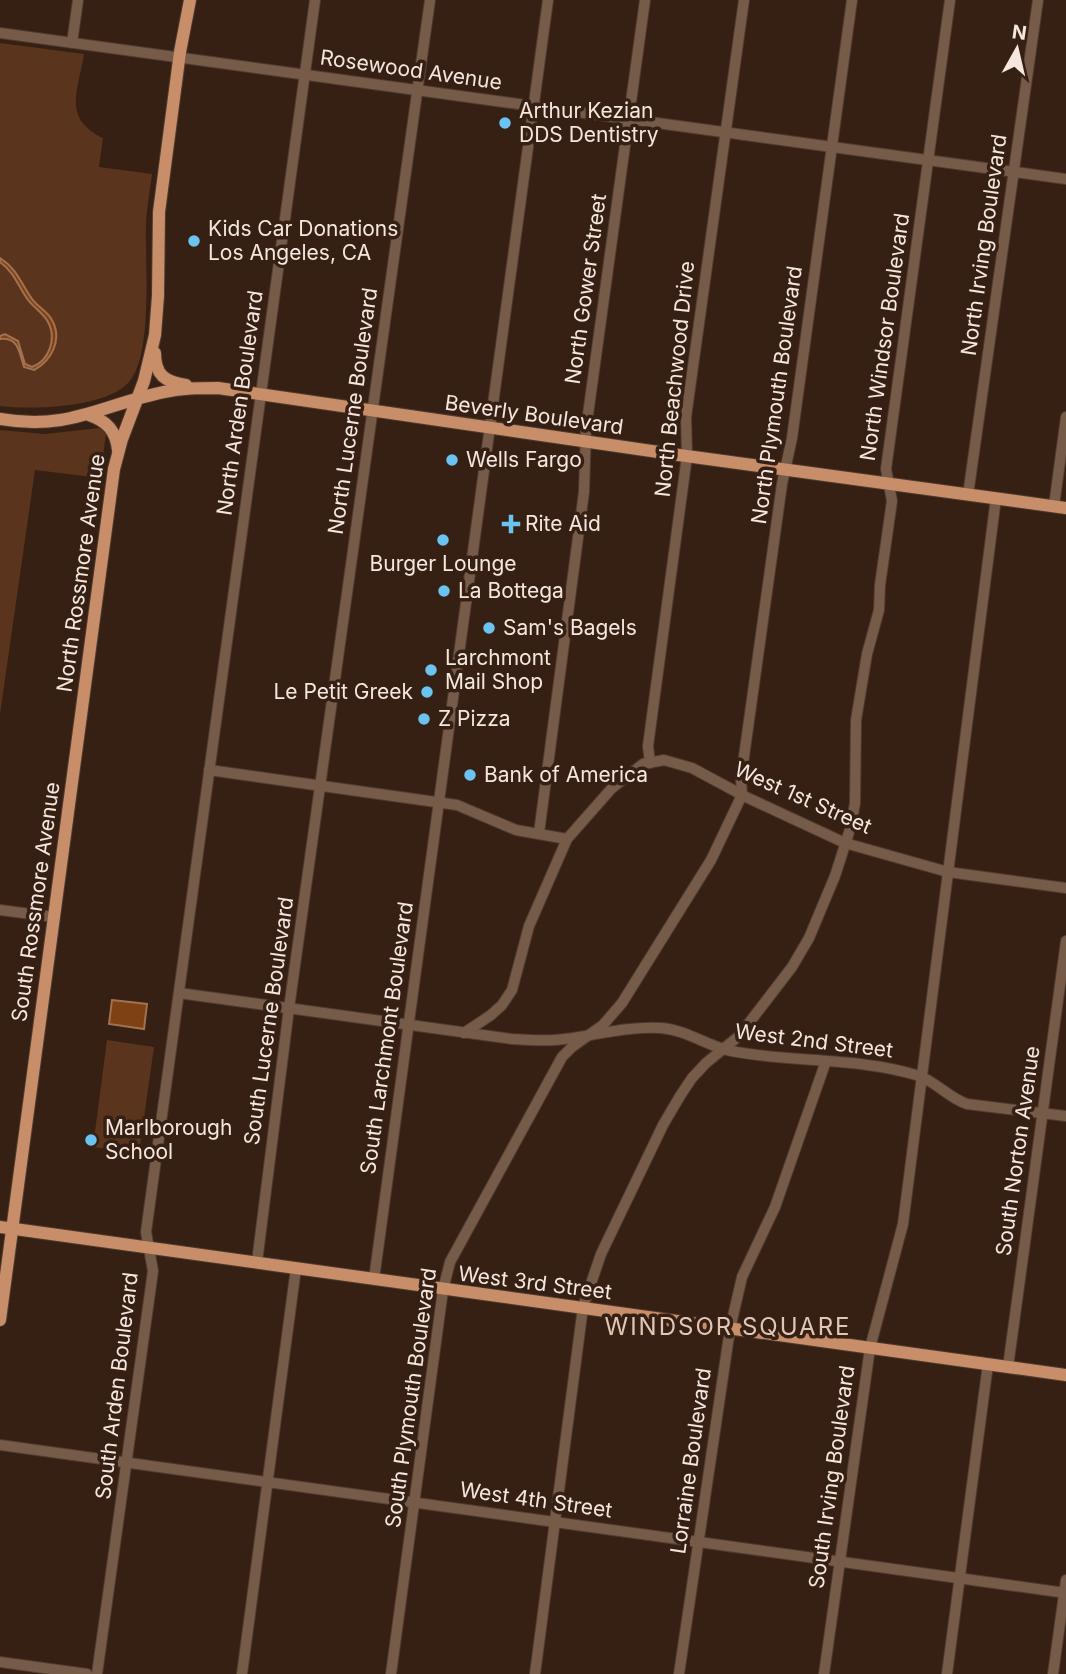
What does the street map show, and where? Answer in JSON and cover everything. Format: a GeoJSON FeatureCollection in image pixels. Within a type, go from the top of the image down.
{"type":"FeatureCollection","features":[{"type":"Feature","properties":{"kind":"main road","name":"North Rossmore Avenue"},"geometry":{"type":"LineString","coordinates":[[77,739],[118,450],[148,370],[155,335],[159,212],[179,58],[190,0]]}},
{"type":"Feature","properties":{"kind":"main road"},"geometry":{"type":"LineString","coordinates":[[155,335],[156,366],[163,378],[176,384],[218,388]]}},
{"type":"Feature","properties":{"kind":"main road","name":"Beverly Boulevard"},"geometry":{"type":"LineString","coordinates":[[0,419],[45,422],[89,415],[175,390],[218,388],[585,442],[1060,507]]}},
{"type":"Feature","properties":{"kind":"main road"},"geometry":{"type":"LineString","coordinates":[[89,415],[110,427],[118,450]]}},
{"type":"Feature","properties":{"kind":"main road","name":"South Rossmore Avenue"},"geometry":{"type":"LineString","coordinates":[[0,1320],[6,1228],[54,917],[77,739]]}},
{"type":"Feature","properties":{"kind":"main road","name":"West 3rd Street"},"geometry":{"type":"LineString","coordinates":[[6,1228],[1066,1375]]}},
{"type":"Feature","properties":{"kind":"street"},"geometry":{"type":"LineString","coordinates":[[72,43],[78,0]]}},
{"type":"Feature","properties":{"kind":"street","name":"North Arden Boulevard"},"geometry":{"type":"LineString","coordinates":[[209,770],[315,0]]}},
{"type":"Feature","properties":{"kind":"street","name":"North Lucerne Boulevard"},"geometry":{"type":"LineString","coordinates":[[321,786],[430,0]]}},
{"type":"Feature","properties":{"kind":"street","name":"South Larchmont Boulevard"},"geometry":{"type":"LineString","coordinates":[[374,1279],[548,0]]}},
{"type":"Feature","properties":{"kind":"street","name":"North Gower Street"},"geometry":{"type":"LineString","coordinates":[[539,833],[584,492],[585,442],[645,0]]}},
{"type":"Feature","properties":{"kind":"street","name":"North Beachwood Drive"},"geometry":{"type":"LineString","coordinates":[[650,763],[648,746],[687,456],[686,417],[744,0]]}},
{"type":"Feature","properties":{"kind":"street","name":"North Plymouth Boulevard"},"geometry":{"type":"LineString","coordinates":[[742,795],[741,778],[785,470],[792,438],[852,0]]}},
{"type":"Feature","properties":{"kind":"street","name":"North Windsor Boulevard"},"geometry":{"type":"LineString","coordinates":[[536,1674],[583,1307],[601,1254],[663,1125],[692,1078],[738,1036],[792,967],[823,907],[845,843],[855,803],[856,720],[879,610],[892,500],[886,469],[950,0]]}},
{"type":"Feature","properties":{"kind":"street","name":"North Irving Boulevard"},"geometry":{"type":"LineString","coordinates":[[968,495],[1038,0]]}},
{"type":"Feature","properties":{"kind":"street","name":"Rosewood Avenue"},"geometry":{"type":"LineString","coordinates":[[0,33],[1066,179]]}},
{"type":"Feature","properties":{"kind":"street"},"geometry":{"type":"LineString","coordinates":[[1060,507],[1066,417]]}},
{"type":"Feature","properties":{"kind":"street"},"geometry":{"type":"LineString","coordinates":[[948,872],[996,499]]}},
{"type":"Feature","properties":{"kind":"street","name":"West 1st Street"},"geometry":{"type":"LineString","coordinates":[[650,763],[674,761],[692,768],[742,795],[845,843],[948,872],[1066,888]]}},
{"type":"Feature","properties":{"kind":"street"},"geometry":{"type":"LineString","coordinates":[[464,1033],[491,1015],[512,990],[529,926],[567,839],[612,788],[631,771],[650,763]]}},
{"type":"Feature","properties":{"kind":"street"},"geometry":{"type":"LineString","coordinates":[[209,770],[465,807],[516,830],[567,839]]}},
{"type":"Feature","properties":{"kind":"street","name":"South Arden Boulevard"},"geometry":{"type":"LineString","coordinates":[[97,1674],[153,1271],[146,1232],[209,770]]}},
{"type":"Feature","properties":{"kind":"street","name":"South Lucerne Boulevard"},"geometry":{"type":"LineString","coordinates":[[257,1262],[289,1008],[321,786]]}},
{"type":"Feature","properties":{"kind":"street","name":"South Plymouth Boulevard"},"geometry":{"type":"LineString","coordinates":[[391,1674],[443,1290],[450,1262],[562,1057],[603,1025],[622,1003],[711,860],[742,795]]}},
{"type":"Feature","properties":{"kind":"street","name":"South Irving Boulevard"},"geometry":{"type":"LineString","coordinates":[[824,1674],[870,1348],[903,1224],[948,872]]}},
{"type":"Feature","properties":{"kind":"street"},"geometry":{"type":"LineString","coordinates":[[0,910],[54,917]]}},
{"type":"Feature","properties":{"kind":"street","name":"South Norton Avenue"},"geometry":{"type":"LineString","coordinates":[[1008,1367],[1066,941]]}},
{"type":"Feature","properties":{"kind":"street","name":"West 2nd Street"},"geometry":{"type":"LineString","coordinates":[[178,993],[512,1039],[553,1040],[627,1029],[662,1028],[688,1034],[724,1050],[784,1060],[877,1066],[921,1076],[953,1099],[967,1104],[1066,1116]]}},
{"type":"Feature","properties":{"kind":"street","name":"Lorraine Boulevard"},"geometry":{"type":"LineString","coordinates":[[679,1674],[730,1329],[742,1277],[775,1207],[826,1061]]}},
{"type":"Feature","properties":{"kind":"street"},"geometry":{"type":"LineString","coordinates":[[242,1674],[296,1268]]}},
{"type":"Feature","properties":{"kind":"street"},"geometry":{"type":"LineString","coordinates":[[947,1674],[988,1364]]}},
{"type":"Feature","properties":{"kind":"street","name":"West 4th Street"},"geometry":{"type":"LineString","coordinates":[[0,1445],[1065,1593]]}},
{"type":"Feature","properties":{"kind":"street"},"geometry":{"type":"LineString","coordinates":[[1053,1674],[1066,1580]]}},
{"type":"Feature","properties":{"kind":"street"},"geometry":{"type":"LineString","coordinates":[[0,1662],[87,1674]]}},
{"type":"Feature","properties":{"kind":"shaded area"},"geometry":{"type":"Polygon","coordinates":[[[0,43],[84,54],[77,92],[77,113],[90,130],[103,138],[99,167],[152,174],[146,221],[146,308],[142,352],[137,369],[129,382],[118,391],[87,402],[31,408],[0,406],[0,43]]]}},
{"type":"Feature","properties":{"kind":"shaded area"},"geometry":{"type":"Polygon","coordinates":[[[0,258],[14,270],[32,299],[50,317],[55,328],[54,349],[46,361],[34,370],[24,367],[15,343],[0,339],[0,336],[5,334],[18,341],[25,364],[32,367],[43,360],[50,349],[51,329],[46,318],[28,301],[12,274],[0,262],[0,258]]]}},
{"type":"Feature","properties":{"kind":"shaded area"},"geometry":{"type":"Polygon","coordinates":[[[100,428],[106,434],[100,478],[35,470],[0,714],[0,430],[45,434],[100,428]]]}},
{"type":"Feature","properties":{"kind":"shaded area"},"geometry":{"type":"Polygon","coordinates":[[[112,1000],[147,1004],[144,1029],[109,1024],[112,1000]]]}},
{"type":"Feature","properties":{"kind":"shaded area"},"geometry":{"type":"Polygon","coordinates":[[[107,1040],[154,1047],[139,1153],[93,1147],[107,1040]]]}},
{"type":"Feature","properties":{"kind":"place","name":"Arthur Kezian DDS Dentistry"},"geometry":{"type":"Point","coordinates":[505,123]}},
{"type":"Feature","properties":{"kind":"place","name":"Kids Car Donations Los Angeles, CA"},"geometry":{"type":"Point","coordinates":[194,241]}},
{"type":"Feature","properties":{"kind":"place","name":"Wells Fargo"},"geometry":{"type":"Point","coordinates":[452,460]}},
{"type":"Feature","properties":{"kind":"place","name":"Rite Aid"},"geometry":{"type":"Point","coordinates":[511,524]}},
{"type":"Feature","properties":{"kind":"place","name":"Burger Lounge"},"geometry":{"type":"Point","coordinates":[443,540]}},
{"type":"Feature","properties":{"kind":"place","name":"La Bottega"},"geometry":{"type":"Point","coordinates":[444,591]}},
{"type":"Feature","properties":{"kind":"place","name":"Sam's Bagels"},"geometry":{"type":"Point","coordinates":[489,628]}},
{"type":"Feature","properties":{"kind":"place","name":"Larchmont Mail Shop"},"geometry":{"type":"Point","coordinates":[431,670]}},
{"type":"Feature","properties":{"kind":"place","name":"Le Petit Greek"},"geometry":{"type":"Point","coordinates":[427,692]}},
{"type":"Feature","properties":{"kind":"place","name":"Z Pizza"},"geometry":{"type":"Point","coordinates":[424,719]}},
{"type":"Feature","properties":{"kind":"place","name":"Bank of America"},"geometry":{"type":"Point","coordinates":[470,775]}},
{"type":"Feature","properties":{"kind":"place","name":"Marlborough School"},"geometry":{"type":"Point","coordinates":[91,1140]}},
{"type":"Feature","properties":{"kind":"district","name":"WINDSOR SQUARE"},"geometry":{"type":"Point","coordinates":[728,1327]}}]}
